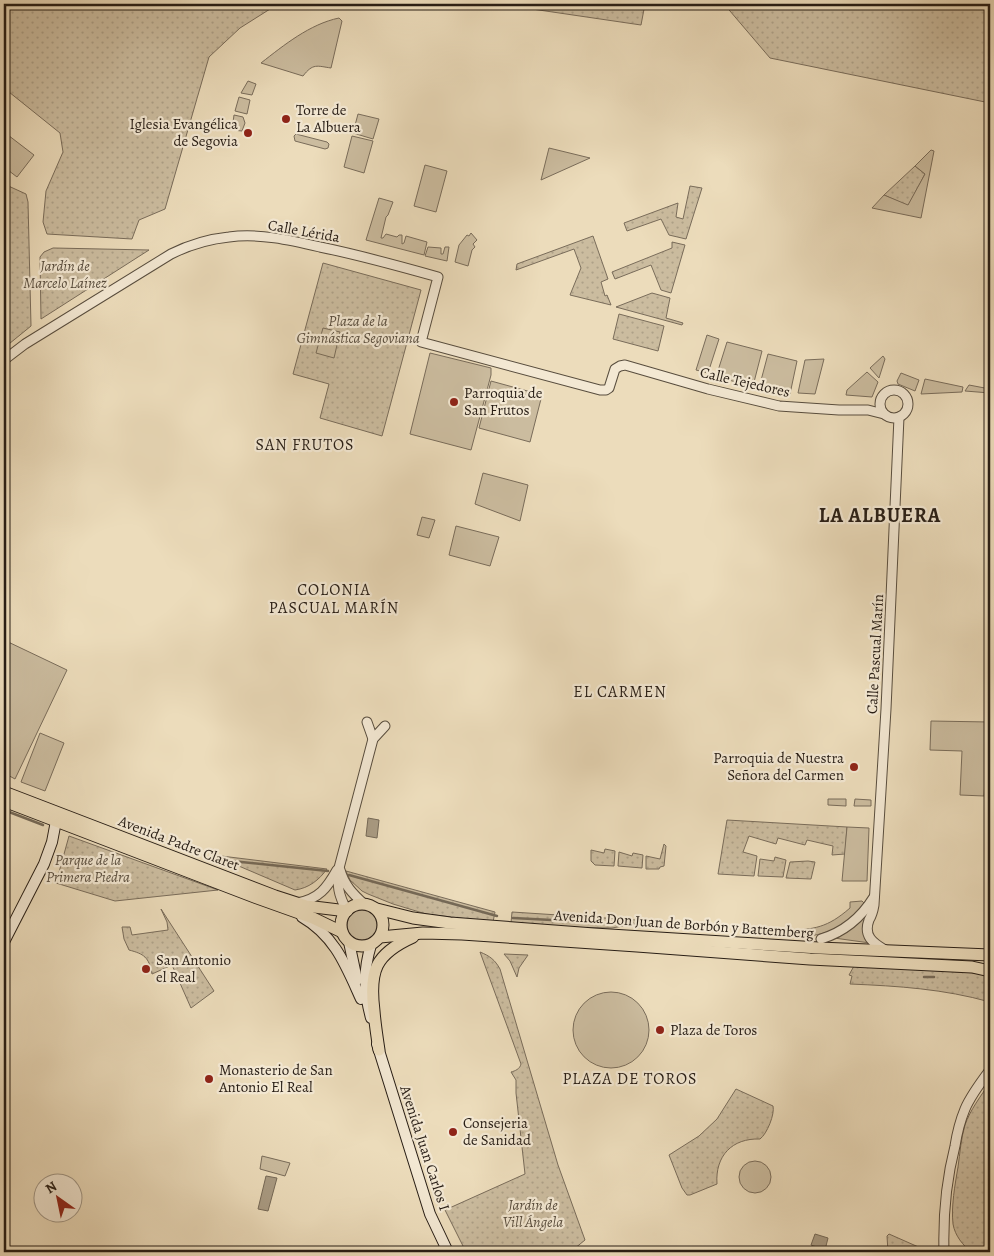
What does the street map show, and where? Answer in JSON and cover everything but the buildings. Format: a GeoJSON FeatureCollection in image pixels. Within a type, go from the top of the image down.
{"type":"FeatureCollection","features":[{"type":"Feature","properties":{"kind":"main road"},"geometry":{"type":"LineString","coordinates":[[4,792],[49,808],[61,818],[44,864],[4,942]]}},
{"type":"Feature","properties":{"kind":"main road","name":"Avenida Padre Claret"},"geometry":{"type":"LineString","coordinates":[[4,801],[61,818],[275,896],[315,908],[346,911]]}},
{"type":"Feature","properties":{"kind":"main road","name":"Avenida Padre Claret"},"geometry":{"type":"LineString","coordinates":[[61,818],[313,918],[345,937]]}},
{"type":"Feature","properties":{"kind":"main road"},"geometry":{"type":"LineString","coordinates":[[364,904],[377,909],[382,915],[384,922],[383,930],[376,941],[361,947],[354,945],[345,937],[341,921],[346,911],[354,906],[364,904]]}},
{"type":"Feature","properties":{"kind":"main road"},"geometry":{"type":"LineString","coordinates":[[285,908],[317,927],[334,945],[361,999]]}},
{"type":"Feature","properties":{"kind":"main road","name":"Avenida Don Juan de Borbón y Battemberg"},"geometry":{"type":"LineString","coordinates":[[377,909],[413,918],[450,923],[819,948],[990,955]]}},
{"type":"Feature","properties":{"kind":"main road"},"geometry":{"type":"LineString","coordinates":[[379,1050],[372,995],[374,970],[381,960],[394,948],[423,933]]}},
{"type":"Feature","properties":{"kind":"main road","name":"Avenida Don Juan de Borbón y Battemberg"},"geometry":{"type":"LineString","coordinates":[[376,941],[423,933],[462,934],[810,960],[972,967],[990,971]]}},
{"type":"Feature","properties":{"kind":"main road","name":"Avenida Juan Carlos I"},"geometry":{"type":"LineString","coordinates":[[345,937],[361,999],[379,1050],[432,1220],[448,1252]]}},
{"type":"Feature","properties":{"kind":"main road","name":"Avenida Juan Carlos I"},"geometry":{"type":"LineString","coordinates":[[376,941],[366,962],[365,976],[366,995],[379,1050]]}},
{"type":"Feature","properties":{"kind":"street","name":"Calle Lérida"},"geometry":{"type":"LineString","coordinates":[[4,360],[10,354],[171,254],[196,244],[230,237],[281,238],[369,258],[438,277],[420,342],[600,390],[606,390],[610,386],[614,371],[618,367]]}},
{"type":"Feature","properties":{"kind":"street","name":"Calle Tejedores"},"geometry":{"type":"LineString","coordinates":[[618,367],[627,366],[708,389],[779,406],[868,410],[884,414]]}},
{"type":"Feature","properties":{"kind":"street"},"geometry":{"type":"LineString","coordinates":[[896,391],[903,393],[907,399],[908,406],[905,414],[900,417],[891,418],[884,414],[881,409],[881,403],[884,395],[896,391]]}},
{"type":"Feature","properties":{"kind":"street","name":"Calle Tejedores"},"geometry":{"type":"LineString","coordinates":[[868,410],[881,403]]}},
{"type":"Feature","properties":{"kind":"street","name":"Calle Pascual Marín"},"geometry":{"type":"LineString","coordinates":[[887,951],[874,944],[869,935],[868,926],[873,914],[875,895],[900,417]]}},
{"type":"Feature","properties":{"kind":"street"},"geometry":{"type":"LineString","coordinates":[[367,722],[373,740]]}},
{"type":"Feature","properties":{"kind":"street"},"geometry":{"type":"LineString","coordinates":[[346,911],[338,890],[339,868],[373,740],[385,726]]}},
{"type":"Feature","properties":{"kind":"street"},"geometry":{"type":"LineString","coordinates":[[297,903],[313,898],[325,889],[339,868]]}},
{"type":"Feature","properties":{"kind":"street"},"geometry":{"type":"LineString","coordinates":[[339,868],[342,878],[348,887],[364,904]]}},
{"type":"Feature","properties":{"kind":"street"},"geometry":{"type":"LineString","coordinates":[[821,939],[836,933],[853,922],[865,911],[875,895]]}},
{"type":"Feature","properties":{"kind":"street"},"geometry":{"type":"LineString","coordinates":[[944,1252],[945,1198],[957,1134],[966,1107],[990,1070]]}},
{"type":"Feature","properties":{"kind":"green space"},"geometry":{"type":"Polygon","coordinates":[[[4,4],[278,4],[240,28],[209,57],[165,209],[139,220],[132,239],[47,234],[43,222],[46,191],[63,152],[60,133],[4,88],[4,4]]]}},
{"type":"Feature","properties":{"kind":"green space"},"geometry":{"type":"Polygon","coordinates":[[[498,4],[645,4],[641,25],[498,4]]]}},
{"type":"Feature","properties":{"kind":"green space"},"geometry":{"type":"Polygon","coordinates":[[[724,4],[990,4],[990,103],[770,58],[724,4]]]}},
{"type":"Feature","properties":{"kind":"green space"},"geometry":{"type":"Polygon","coordinates":[[[339,18],[342,21],[331,68],[316,66],[303,76],[261,63],[288,42],[308,30],[339,18]]]}},
{"type":"Feature","properties":{"kind":"green space"},"geometry":{"type":"Polygon","coordinates":[[[248,81],[256,84],[252,95],[241,93],[248,81]]]}},
{"type":"Feature","properties":{"kind":"green space"},"geometry":{"type":"Polygon","coordinates":[[[239,97],[250,100],[247,114],[235,111],[239,97]]]}},
{"type":"Feature","properties":{"kind":"green space"},"geometry":{"type":"Polygon","coordinates":[[[358,114],[379,119],[373,139],[353,133],[358,114]]]}},
{"type":"Feature","properties":{"kind":"green space"},"geometry":{"type":"Polygon","coordinates":[[[234,115],[243,117],[245,123],[242,131],[232,130],[234,115]]]}},
{"type":"Feature","properties":{"kind":"green space"},"geometry":{"type":"Polygon","coordinates":[[[4,132],[34,155],[17,177],[4,167],[4,132]]]}},
{"type":"Feature","properties":{"kind":"green space"},"geometry":{"type":"Polygon","coordinates":[[[296,134],[327,142],[329,144],[328,148],[325,149],[295,141],[294,136],[296,134]]]}},
{"type":"Feature","properties":{"kind":"green space"},"geometry":{"type":"Polygon","coordinates":[[[352,136],[373,141],[364,173],[344,167],[352,136]]]}},
{"type":"Feature","properties":{"kind":"green space"},"geometry":{"type":"Polygon","coordinates":[[[549,148],[590,158],[541,180],[549,148]]]}},
{"type":"Feature","properties":{"kind":"green space"},"geometry":{"type":"Polygon","coordinates":[[[931,150],[934,151],[921,218],[872,208],[884,195],[908,205],[925,174],[915,166],[931,150]]]}},
{"type":"Feature","properties":{"kind":"green space"},"geometry":{"type":"Polygon","coordinates":[[[425,165],[447,171],[436,212],[414,206],[425,165]]]}},
{"type":"Feature","properties":{"kind":"green space"},"geometry":{"type":"Polygon","coordinates":[[[915,166],[925,174],[908,206],[884,195],[915,166]]]}},
{"type":"Feature","properties":{"kind":"green space"},"geometry":{"type":"Polygon","coordinates":[[[4,184],[26,194],[28,202],[31,326],[4,348],[4,184]]]}},
{"type":"Feature","properties":{"kind":"green space"},"geometry":{"type":"Polygon","coordinates":[[[690,186],[702,188],[686,239],[669,235],[661,219],[627,231],[624,223],[678,203],[676,217],[683,219],[690,186]]]}},
{"type":"Feature","properties":{"kind":"green space"},"geometry":{"type":"Polygon","coordinates":[[[379,198],[393,202],[386,217],[381,238],[386,234],[397,237],[402,235],[402,244],[406,236],[427,242],[424,255],[366,240],[379,198]]]}},
{"type":"Feature","properties":{"kind":"green space"},"geometry":{"type":"Polygon","coordinates":[[[471,233],[477,240],[473,244],[475,247],[472,250],[468,266],[455,262],[459,245],[471,233]]]}},
{"type":"Feature","properties":{"kind":"green space"},"geometry":{"type":"Polygon","coordinates":[[[593,236],[608,279],[601,282],[605,296],[607,295],[611,305],[570,295],[581,268],[574,249],[516,270],[517,264],[593,236]]]}},
{"type":"Feature","properties":{"kind":"green space"},"geometry":{"type":"Polygon","coordinates":[[[672,242],[685,245],[671,293],[661,290],[651,265],[615,279],[612,272],[672,248],[672,242]]]}},
{"type":"Feature","properties":{"kind":"green space"},"geometry":{"type":"Polygon","coordinates":[[[428,247],[441,248],[441,254],[443,254],[445,247],[449,247],[447,261],[425,256],[428,247]]]}},
{"type":"Feature","properties":{"kind":"green space","name":"Jardín de Marcelo Laínez"},"geometry":{"type":"Polygon","coordinates":[[[53,248],[149,250],[41,319],[40,257],[44,252],[53,248]]]}},
{"type":"Feature","properties":{"kind":"green space","name":"Plaza de la Gimnástica Segoviana"},"geometry":{"type":"Polygon","coordinates":[[[323,263],[421,290],[382,436],[320,418],[329,384],[293,374],[323,263]]]}},
{"type":"Feature","properties":{"kind":"green space"},"geometry":{"type":"Polygon","coordinates":[[[652,293],[670,298],[666,318],[683,323],[682,325],[616,307],[652,293]]]}},
{"type":"Feature","properties":{"kind":"green space"},"geometry":{"type":"Polygon","coordinates":[[[619,314],[664,326],[658,351],[613,339],[619,314]]]}},
{"type":"Feature","properties":{"kind":"green space"},"geometry":{"type":"Polygon","coordinates":[[[323,328],[340,332],[334,358],[316,353],[323,328]]]}},
{"type":"Feature","properties":{"kind":"green space"},"geometry":{"type":"Polygon","coordinates":[[[707,335],[719,339],[708,373],[696,370],[707,335]]]}},
{"type":"Feature","properties":{"kind":"green space"},"geometry":{"type":"Polygon","coordinates":[[[727,342],[762,351],[753,386],[716,377],[727,342]]]}},
{"type":"Feature","properties":{"kind":"green space"},"geometry":{"type":"Polygon","coordinates":[[[430,353],[491,368],[491,375],[471,450],[410,434],[430,353]]]}},
{"type":"Feature","properties":{"kind":"green space"},"geometry":{"type":"Polygon","coordinates":[[[768,354],[797,361],[790,394],[759,388],[768,354]]]}},
{"type":"Feature","properties":{"kind":"green space"},"geometry":{"type":"Polygon","coordinates":[[[883,356],[885,359],[879,378],[870,368],[883,356]]]}},
{"type":"Feature","properties":{"kind":"green space"},"geometry":{"type":"Polygon","coordinates":[[[824,359],[815,394],[798,393],[805,360],[824,359]]]}},
{"type":"Feature","properties":{"kind":"green space"},"geometry":{"type":"Polygon","coordinates":[[[867,372],[878,382],[872,397],[846,395],[847,390],[867,372]]]}},
{"type":"Feature","properties":{"kind":"green space"},"geometry":{"type":"Polygon","coordinates":[[[901,373],[919,380],[915,391],[898,384],[897,381],[901,373]]]}},
{"type":"Feature","properties":{"kind":"green space"},"geometry":{"type":"Polygon","coordinates":[[[925,379],[963,387],[962,392],[921,394],[925,379]]]}},
{"type":"Feature","properties":{"kind":"green space"},"geometry":{"type":"Polygon","coordinates":[[[491,381],[542,395],[530,442],[479,428],[491,381]]]}},
{"type":"Feature","properties":{"kind":"green space"},"geometry":{"type":"Polygon","coordinates":[[[969,385],[990,389],[990,393],[965,391],[969,385]]]}},
{"type":"Feature","properties":{"kind":"green space"},"geometry":{"type":"Polygon","coordinates":[[[483,473],[528,485],[520,521],[475,504],[483,473]]]}},
{"type":"Feature","properties":{"kind":"green space"},"geometry":{"type":"Polygon","coordinates":[[[422,517],[435,520],[429,538],[417,535],[422,517]]]}},
{"type":"Feature","properties":{"kind":"green space"},"geometry":{"type":"Polygon","coordinates":[[[456,526],[499,537],[490,566],[449,555],[456,526]]]}},
{"type":"Feature","properties":{"kind":"green space"},"geometry":{"type":"Polygon","coordinates":[[[4,640],[67,670],[15,779],[4,773],[4,640]]]}},
{"type":"Feature","properties":{"kind":"green space"},"geometry":{"type":"Polygon","coordinates":[[[931,721],[989,722],[984,796],[960,795],[962,751],[930,750],[931,721]]]}},
{"type":"Feature","properties":{"kind":"green space"},"geometry":{"type":"Polygon","coordinates":[[[40,733],[64,743],[45,791],[21,782],[40,733]]]}},
{"type":"Feature","properties":{"kind":"green space"},"geometry":{"type":"Polygon","coordinates":[[[828,799],[846,799],[846,806],[828,805],[828,799]]]}},
{"type":"Feature","properties":{"kind":"green space"},"geometry":{"type":"Polygon","coordinates":[[[855,799],[871,800],[871,806],[854,806],[855,799]]]}},
{"type":"Feature","properties":{"kind":"green space"},"geometry":{"type":"Polygon","coordinates":[[[727,820],[847,827],[845,854],[832,855],[833,846],[807,840],[805,845],[778,838],[776,844],[749,836],[743,852],[757,856],[754,876],[718,874],[727,820]]]}},
{"type":"Feature","properties":{"kind":"green space"},"geometry":{"type":"Polygon","coordinates":[[[847,827],[869,828],[867,881],[842,881],[847,827]]]}},
{"type":"Feature","properties":{"kind":"green space","name":"Parque de la Primera Piedra"},"geometry":{"type":"Polygon","coordinates":[[[69,836],[218,890],[115,901],[56,883],[69,836]]]}},
{"type":"Feature","properties":{"kind":"green space"},"geometry":{"type":"Polygon","coordinates":[[[664,844],[666,846],[664,866],[659,869],[646,869],[646,856],[660,859],[664,844]]]}},
{"type":"Feature","properties":{"kind":"green space"},"geometry":{"type":"Polygon","coordinates":[[[605,849],[615,851],[614,866],[595,865],[591,861],[591,850],[604,853],[605,849]]]}},
{"type":"Feature","properties":{"kind":"green space"},"geometry":{"type":"Polygon","coordinates":[[[619,852],[632,856],[633,853],[643,855],[642,868],[618,866],[619,852]]]}},
{"type":"Feature","properties":{"kind":"green space"},"geometry":{"type":"Polygon","coordinates":[[[213,855],[327,869],[313,883],[295,890],[213,855]]]}},
{"type":"Feature","properties":{"kind":"green space"},"geometry":{"type":"Polygon","coordinates":[[[775,857],[786,860],[783,877],[758,876],[760,859],[774,861],[775,857]]]}},
{"type":"Feature","properties":{"kind":"green space"},"geometry":{"type":"Polygon","coordinates":[[[790,862],[815,862],[811,879],[786,878],[790,862]]]}},
{"type":"Feature","properties":{"kind":"green space"},"geometry":{"type":"Polygon","coordinates":[[[346,871],[495,912],[493,922],[426,914],[393,904],[362,891],[350,880],[346,871]]]}},
{"type":"Feature","properties":{"kind":"green space"},"geometry":{"type":"Polygon","coordinates":[[[862,901],[865,904],[848,921],[835,929],[808,936],[800,936],[786,931],[813,928],[827,924],[850,908],[850,902],[862,901]]]}},
{"type":"Feature","properties":{"kind":"green space"},"geometry":{"type":"Polygon","coordinates":[[[161,909],[214,991],[191,1008],[172,965],[152,974],[145,957],[129,950],[124,939],[122,927],[130,927],[132,935],[168,930],[167,922],[161,909]]]}},
{"type":"Feature","properties":{"kind":"green space"},"geometry":{"type":"Polygon","coordinates":[[[362,910],[372,915],[377,925],[372,935],[362,940],[352,935],[347,925],[352,915],[362,910]]]}},
{"type":"Feature","properties":{"kind":"green space"},"geometry":{"type":"Polygon","coordinates":[[[512,912],[651,921],[612,928],[559,927],[511,923],[512,912]]]}},
{"type":"Feature","properties":{"kind":"green space"},"geometry":{"type":"Polygon","coordinates":[[[870,912],[870,943],[834,938],[858,924],[870,912]]]}},
{"type":"Feature","properties":{"kind":"green space","name":"Jardín de Vill Ángela"},"geometry":{"type":"Polygon","coordinates":[[[480,952],[492,959],[500,969],[558,1165],[585,1240],[567,1252],[466,1252],[445,1210],[525,1174],[516,1080],[511,1072],[516,1070],[521,1064],[480,952]]]}},
{"type":"Feature","properties":{"kind":"green space"},"geometry":{"type":"Polygon","coordinates":[[[504,954],[528,955],[519,968],[517,977],[510,961],[504,954]]]}},
{"type":"Feature","properties":{"kind":"green space"},"geometry":{"type":"Polygon","coordinates":[[[854,966],[977,973],[990,977],[990,1002],[921,989],[850,984],[852,976],[849,975],[854,966]]]}},
{"type":"Feature","properties":{"kind":"green space"},"geometry":{"type":"Polygon","coordinates":[[[611,992],[626,995],[638,1003],[646,1015],[649,1030],[646,1045],[638,1057],[626,1065],[611,1068],[596,1065],[584,1057],[576,1045],[573,1030],[576,1015],[584,1003],[596,995],[611,992]]]}},
{"type":"Feature","properties":{"kind":"green space"},"geometry":{"type":"Polygon","coordinates":[[[990,1082],[990,1246],[981,1252],[971,1252],[960,1240],[954,1228],[954,1196],[965,1125],[973,1108],[990,1082]]]}},
{"type":"Feature","properties":{"kind":"green space"},"geometry":{"type":"Polygon","coordinates":[[[736,1089],[773,1106],[772,1119],[768,1128],[760,1139],[750,1139],[741,1142],[727,1151],[719,1165],[717,1184],[687,1195],[682,1188],[669,1155],[699,1136],[717,1119],[736,1089]]]}},
{"type":"Feature","properties":{"kind":"green space"},"geometry":{"type":"Polygon","coordinates":[[[262,1156],[290,1163],[285,1176],[260,1169],[262,1156]]]}},
{"type":"Feature","properties":{"kind":"green space"},"geometry":{"type":"Polygon","coordinates":[[[755,1161],[761,1162],[766,1166],[770,1171],[770,1183],[766,1188],[761,1192],[755,1193],[749,1192],[744,1188],[740,1183],[739,1177],[740,1171],[744,1166],[749,1162],[755,1161]]]}},
{"type":"Feature","properties":{"kind":"green space"},"geometry":{"type":"Polygon","coordinates":[[[889,1234],[926,1252],[888,1252],[887,1236],[889,1234]]]}},
{"type":"Feature","properties":{"kind":"shaded area"},"geometry":{"type":"Polygon","coordinates":[[[368,818],[379,820],[377,838],[366,836],[368,818]]]}},
{"type":"Feature","properties":{"kind":"shaded area"},"geometry":{"type":"Polygon","coordinates":[[[266,1176],[277,1178],[268,1211],[258,1209],[266,1176]]]}},
{"type":"Feature","properties":{"kind":"shaded area"},"geometry":{"type":"Polygon","coordinates":[[[815,1234],[828,1238],[825,1250],[811,1245],[815,1234]]]}},
{"type":"Feature","properties":{"kind":"waterway"},"geometry":{"type":"LineString","coordinates":[[4,810],[43,825]]}},
{"type":"Feature","properties":{"kind":"waterway"},"geometry":{"type":"LineString","coordinates":[[212,858],[328,871]]}},
{"type":"Feature","properties":{"kind":"waterway"},"geometry":{"type":"LineString","coordinates":[[349,875],[497,916]]}},
{"type":"Feature","properties":{"kind":"waterway"},"geometry":{"type":"LineString","coordinates":[[513,918],[591,922]]}},
{"type":"Feature","properties":{"kind":"waterway"},"geometry":{"type":"LineString","coordinates":[[924,977],[934,977]]}},
{"type":"Feature","properties":{"kind":"place","name":"Torre de La Albuera"},"geometry":{"type":"Point","coordinates":[286,119]}},
{"type":"Feature","properties":{"kind":"place","name":"Iglesia Evangélica de Segovia"},"geometry":{"type":"Point","coordinates":[248,133]}},
{"type":"Feature","properties":{"kind":"place","name":"Parroquia de San Frutos"},"geometry":{"type":"Point","coordinates":[454,402]}},
{"type":"Feature","properties":{"kind":"place","name":"Parroquia de Nuestra Señora del Carmen"},"geometry":{"type":"Point","coordinates":[854,767]}},
{"type":"Feature","properties":{"kind":"place","name":"San Antonio el Real"},"geometry":{"type":"Point","coordinates":[146,969]}},
{"type":"Feature","properties":{"kind":"place","name":"Plaza de Toros"},"geometry":{"type":"Point","coordinates":[660,1030]}},
{"type":"Feature","properties":{"kind":"place","name":"Monasterio de San Antonio El Real"},"geometry":{"type":"Point","coordinates":[209,1079]}},
{"type":"Feature","properties":{"kind":"place","name":"Consejeria de Sanidad"},"geometry":{"type":"Point","coordinates":[453,1132]}},
{"type":"Feature","properties":{"kind":"district","name":"SAN FRUTOS"},"geometry":{"type":"Point","coordinates":[305,445]}},
{"type":"Feature","properties":{"kind":"district","name":"LA ALBUERA"},"geometry":{"type":"Point","coordinates":[880,515]}},
{"type":"Feature","properties":{"kind":"district","name":"COLONIA PASCUAL MARÍN"},"geometry":{"type":"Point","coordinates":[334,599]}},
{"type":"Feature","properties":{"kind":"district","name":"EL CARMEN"},"geometry":{"type":"Point","coordinates":[620,692]}},
{"type":"Feature","properties":{"kind":"district","name":"PLAZA DE TOROS"},"geometry":{"type":"Point","coordinates":[630,1079]}}]}
